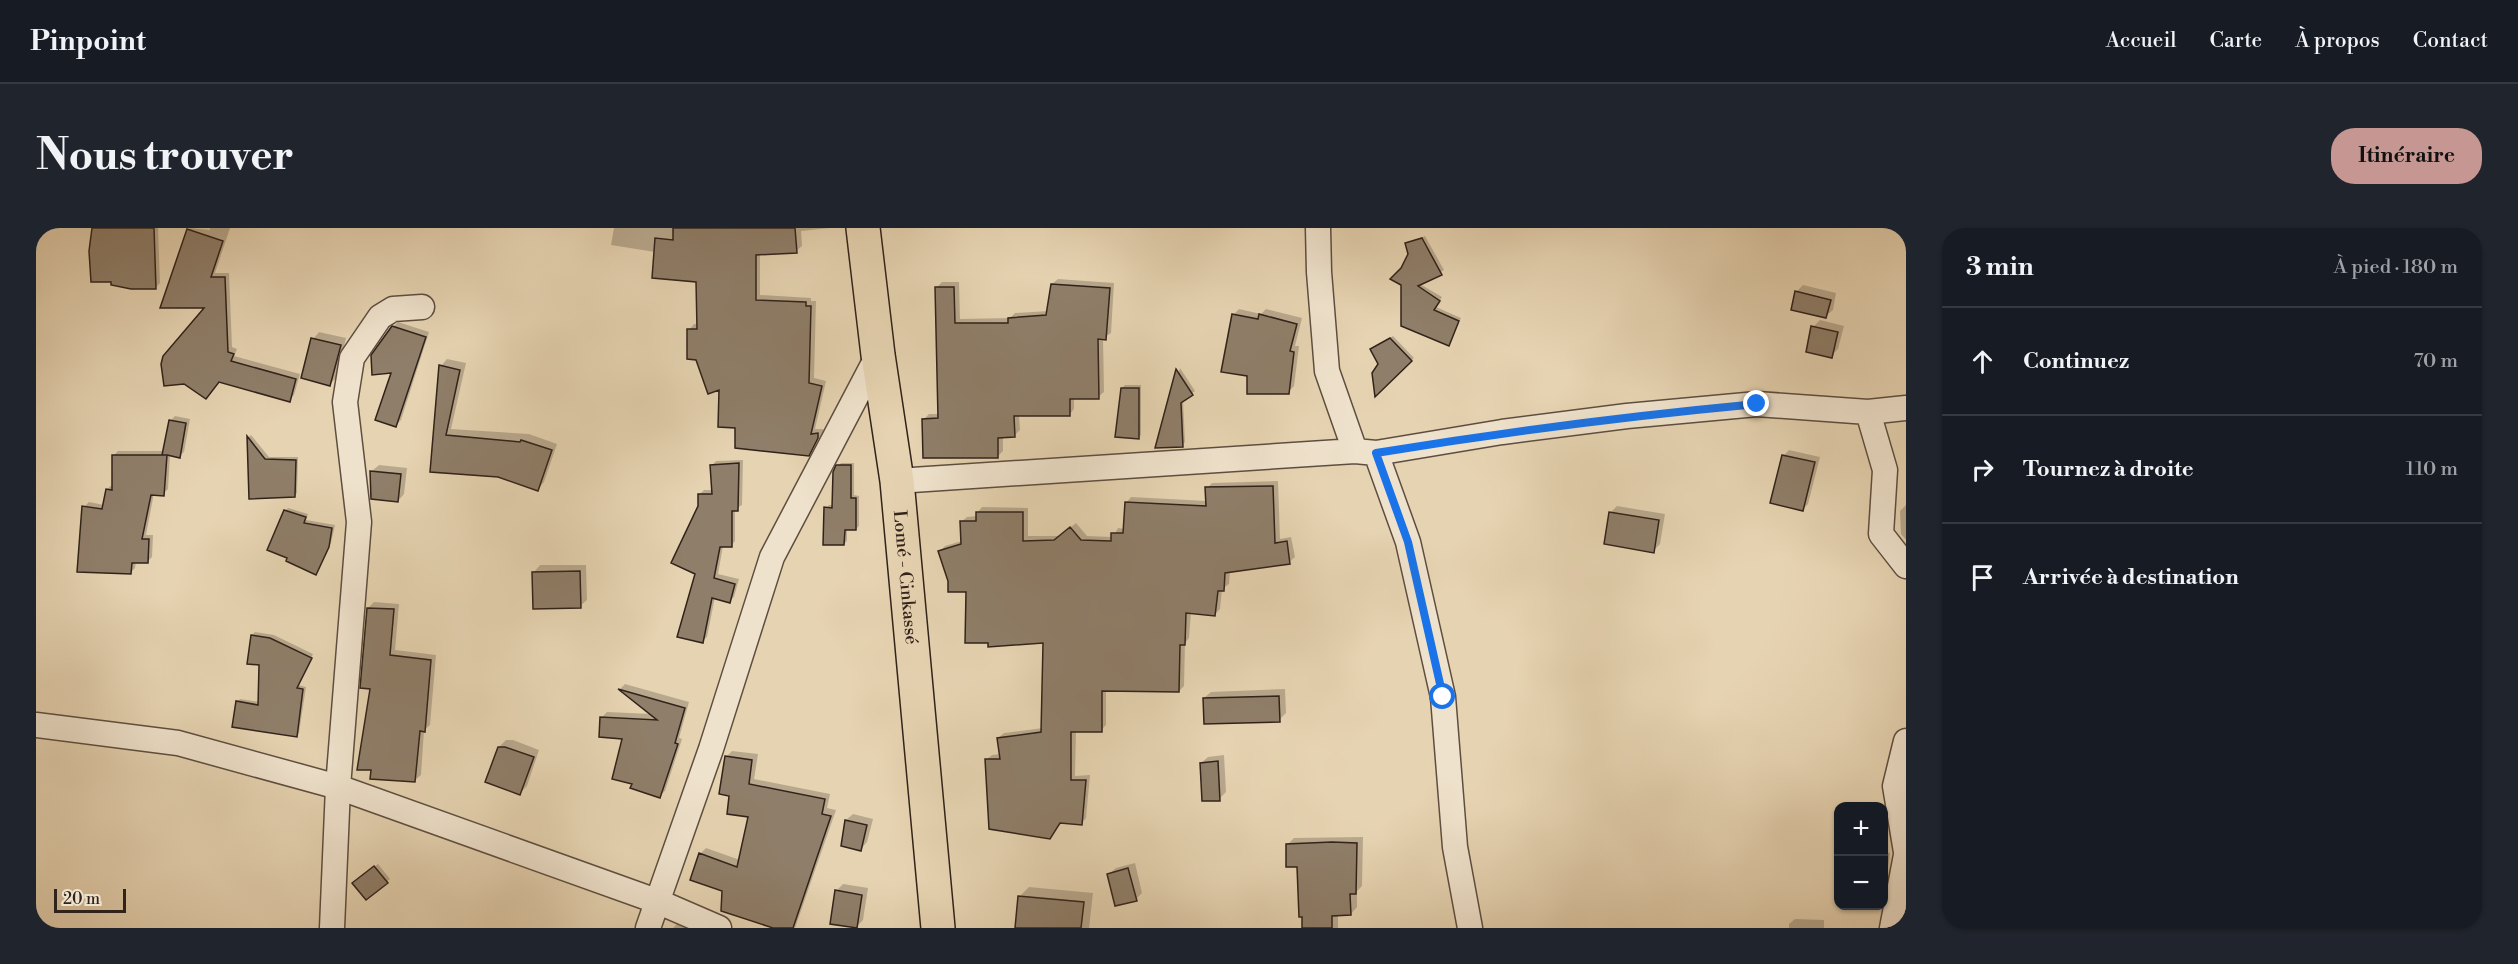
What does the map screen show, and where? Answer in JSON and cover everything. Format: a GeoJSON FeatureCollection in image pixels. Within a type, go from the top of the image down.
{"type":"FeatureCollection","features":[{"type":"Feature","properties":{"kind":"highway","name":"Lomé - Cinkassé"},"geometry":{"type":"LineString","coordinates":[[863,228],[878,355],[897,481],[938,928]]}},
{"type":"Feature","properties":{"kind":"street"},"geometry":{"type":"LineString","coordinates":[[1318,228],[1327,371],[1408,542],[1443,697],[1455,847],[1470,928]]}},
{"type":"Feature","properties":{"kind":"street"},"geometry":{"type":"LineString","coordinates":[[332,928],[338,787],[359,522],[345,402],[352,358],[380,317],[393,309],[422,307]]}},
{"type":"Feature","properties":{"kind":"street"},"geometry":{"type":"LineString","coordinates":[[648,928],[711,749],[772,557],[878,355]]}},
{"type":"Feature","properties":{"kind":"street"},"geometry":{"type":"LineString","coordinates":[[897,481],[1366,452],[1627,416],[1757,404],[1868,412],[1906,408]]}},
{"type":"Feature","properties":{"kind":"street"},"geometry":{"type":"LineString","coordinates":[[1868,412],[1885,470],[1881,534],[1906,566]]}},
{"type":"Feature","properties":{"kind":"street"},"geometry":{"type":"LineString","coordinates":[[36,725],[178,743],[338,787],[659,902],[719,928]]}},
{"type":"Feature","properties":{"kind":"street"},"geometry":{"type":"LineString","coordinates":[[1892,928],[1906,853],[1895,786],[1906,741]]}},
{"type":"Feature","properties":{"kind":"building"},"geometry":{"type":"Polygon","coordinates":[[[92,228],[154,228],[156,289],[131,289],[111,285],[111,282],[91,282],[89,251],[92,228]]]}},
{"type":"Feature","properties":{"kind":"building"},"geometry":{"type":"Polygon","coordinates":[[[673,228],[795,228],[797,253],[756,255],[756,300],[806,302],[806,306],[811,306],[809,383],[822,386],[811,434],[818,433],[818,438],[809,456],[735,448],[735,428],[718,427],[719,390],[708,394],[696,360],[687,359],[687,329],[697,329],[696,282],[652,278],[655,238],[673,240],[673,228]]]}},
{"type":"Feature","properties":{"kind":"building"},"geometry":{"type":"Polygon","coordinates":[[[187,229],[223,241],[211,277],[225,277],[228,352],[234,354],[231,361],[296,379],[290,402],[219,382],[206,399],[184,384],[164,386],[161,364],[163,356],[204,308],[160,308],[187,229]]]}},
{"type":"Feature","properties":{"kind":"building"},"geometry":{"type":"Polygon","coordinates":[[[1422,238],[1442,275],[1418,286],[1440,301],[1434,310],[1459,321],[1449,346],[1401,326],[1401,285],[1390,279],[1401,268],[1408,254],[1405,243],[1422,238]]]}},
{"type":"Feature","properties":{"kind":"building"},"geometry":{"type":"Polygon","coordinates":[[[1051,284],[1110,288],[1106,340],[1098,339],[1099,399],[1070,399],[1070,416],[1014,416],[1015,437],[998,438],[998,458],[923,458],[922,419],[938,418],[935,287],[954,287],[955,323],[1008,323],[1008,318],[1046,315],[1051,284]]]}},
{"type":"Feature","properties":{"kind":"building"},"geometry":{"type":"Polygon","coordinates":[[[1795,291],[1831,300],[1826,318],[1791,310],[1795,291]]]}},
{"type":"Feature","properties":{"kind":"building"},"geometry":{"type":"Polygon","coordinates":[[[1232,314],[1258,319],[1259,314],[1297,324],[1290,351],[1294,352],[1289,394],[1247,394],[1247,376],[1221,372],[1232,314]]]}},
{"type":"Feature","properties":{"kind":"building"},"geometry":{"type":"Polygon","coordinates":[[[392,326],[426,337],[396,427],[375,420],[391,373],[372,375],[371,355],[392,326]]]}},
{"type":"Feature","properties":{"kind":"building"},"geometry":{"type":"Polygon","coordinates":[[[1811,326],[1838,332],[1832,358],[1806,352],[1811,326]]]}},
{"type":"Feature","properties":{"kind":"building"},"geometry":{"type":"Polygon","coordinates":[[[311,338],[341,345],[330,386],[301,378],[311,338]]]}},
{"type":"Feature","properties":{"kind":"building"},"geometry":{"type":"Polygon","coordinates":[[[1390,338],[1412,361],[1375,397],[1372,373],[1378,364],[1370,349],[1390,338]]]}},
{"type":"Feature","properties":{"kind":"building"},"geometry":{"type":"Polygon","coordinates":[[[439,365],[460,370],[446,435],[520,442],[521,440],[552,450],[538,491],[498,477],[430,472],[439,365]]]}},
{"type":"Feature","properties":{"kind":"building"},"geometry":{"type":"Polygon","coordinates":[[[1176,369],[1193,395],[1181,403],[1183,447],[1155,448],[1176,369]]]}},
{"type":"Feature","properties":{"kind":"building"},"geometry":{"type":"Polygon","coordinates":[[[1121,388],[1139,388],[1139,439],[1115,437],[1121,388]]]}},
{"type":"Feature","properties":{"kind":"building"},"geometry":{"type":"Polygon","coordinates":[[[169,420],[186,423],[180,458],[167,455],[164,496],[151,495],[142,539],[149,539],[148,563],[132,563],[131,574],[77,572],[82,506],[102,509],[106,489],[112,490],[112,455],[162,455],[169,420]]]}},
{"type":"Feature","properties":{"kind":"building"},"geometry":{"type":"Polygon","coordinates":[[[247,436],[265,459],[296,460],[295,497],[249,499],[247,436]]]}},
{"type":"Feature","properties":{"kind":"building"},"geometry":{"type":"Polygon","coordinates":[[[1782,455],[1815,462],[1803,511],[1770,503],[1782,455]]]}},
{"type":"Feature","properties":{"kind":"building"},"geometry":{"type":"Polygon","coordinates":[[[739,463],[738,511],[732,511],[732,547],[720,547],[714,578],[735,584],[730,603],[712,598],[703,643],[677,637],[695,574],[671,563],[698,506],[698,494],[712,494],[710,465],[739,463]]]}},
{"type":"Feature","properties":{"kind":"building"},"geometry":{"type":"Polygon","coordinates":[[[836,465],[851,465],[851,498],[856,498],[856,530],[845,530],[844,545],[823,545],[824,507],[832,508],[833,472],[836,465]]]}},
{"type":"Feature","properties":{"kind":"building"},"geometry":{"type":"Polygon","coordinates":[[[370,471],[401,474],[398,502],[371,499],[370,471]]]}},
{"type":"Feature","properties":{"kind":"building"},"geometry":{"type":"Polygon","coordinates":[[[1273,486],[1275,543],[1287,541],[1290,564],[1225,573],[1224,591],[1218,591],[1215,616],[1186,613],[1185,645],[1180,645],[1179,692],[1102,691],[1102,732],[1071,732],[1071,780],[1086,780],[1082,825],[1060,823],[1050,839],[989,829],[985,759],[1000,759],[997,738],[1041,732],[1043,643],[988,647],[988,643],[965,643],[966,592],[948,592],[948,581],[938,551],[961,544],[960,521],[976,521],[976,512],[1023,512],[1023,541],[1054,540],[1070,527],[1081,540],[1111,541],[1111,533],[1123,533],[1125,502],[1206,506],[1205,487],[1273,486]]]}},
{"type":"Feature","properties":{"kind":"building"},"geometry":{"type":"Polygon","coordinates":[[[284,510],[306,517],[304,523],[332,528],[329,547],[316,575],[286,561],[287,558],[267,550],[284,510]]]}},
{"type":"Feature","properties":{"kind":"building"},"geometry":{"type":"Polygon","coordinates":[[[1609,512],[1659,520],[1654,553],[1604,544],[1609,512]]]}},
{"type":"Feature","properties":{"kind":"building"},"geometry":{"type":"Polygon","coordinates":[[[580,571],[581,608],[533,609],[532,572],[580,571]]]}},
{"type":"Feature","properties":{"kind":"building"},"geometry":{"type":"Polygon","coordinates":[[[367,608],[394,609],[390,655],[431,660],[425,732],[420,731],[415,782],[370,779],[371,770],[357,770],[370,689],[360,688],[367,608]]]}},
{"type":"Feature","properties":{"kind":"building"},"geometry":{"type":"Polygon","coordinates":[[[251,635],[270,638],[312,658],[297,688],[303,689],[297,737],[232,727],[236,701],[258,705],[259,665],[247,664],[251,635]]]}},
{"type":"Feature","properties":{"kind":"building"},"geometry":{"type":"Polygon","coordinates":[[[618,689],[685,708],[675,743],[678,744],[660,798],[630,788],[632,784],[612,779],[622,739],[599,737],[600,717],[657,720],[618,689]]]}},
{"type":"Feature","properties":{"kind":"building"},"geometry":{"type":"Polygon","coordinates":[[[1279,696],[1280,722],[1204,724],[1203,698],[1279,696]]]}},
{"type":"Feature","properties":{"kind":"building"},"geometry":{"type":"Polygon","coordinates":[[[498,747],[505,747],[534,757],[520,795],[485,782],[498,747]]]}},
{"type":"Feature","properties":{"kind":"building"},"geometry":{"type":"Polygon","coordinates":[[[725,756],[752,760],[749,784],[825,799],[822,814],[831,816],[793,928],[773,928],[721,911],[722,891],[690,880],[699,853],[737,867],[748,817],[727,814],[729,796],[719,794],[725,756]]]}},
{"type":"Feature","properties":{"kind":"building"},"geometry":{"type":"Polygon","coordinates":[[[1218,761],[1220,801],[1202,801],[1200,763],[1218,761]]]}},
{"type":"Feature","properties":{"kind":"building"},"geometry":{"type":"Polygon","coordinates":[[[845,820],[867,825],[861,851],[841,846],[845,820]]]}},
{"type":"Feature","properties":{"kind":"building"},"geometry":{"type":"Polygon","coordinates":[[[1357,843],[1356,894],[1350,894],[1351,915],[1332,916],[1332,928],[1302,928],[1302,917],[1299,917],[1297,867],[1286,867],[1286,844],[1357,843]]]}},
{"type":"Feature","properties":{"kind":"building"},"geometry":{"type":"Polygon","coordinates":[[[374,866],[388,883],[366,900],[352,883],[374,866]]]}},
{"type":"Feature","properties":{"kind":"building"},"geometry":{"type":"Polygon","coordinates":[[[1128,868],[1137,901],[1115,906],[1107,874],[1128,868]]]}},
{"type":"Feature","properties":{"kind":"building"},"geometry":{"type":"Polygon","coordinates":[[[835,890],[862,895],[857,928],[830,924],[835,890]]]}},
{"type":"Feature","properties":{"kind":"building"},"geometry":{"type":"Polygon","coordinates":[[[1018,896],[1084,902],[1081,928],[1015,928],[1018,896]]]}},
{"type":"Feature","properties":{"kind":"route"},"geometry":{"type":"LineString","coordinates":[[1443,697],[1408,542],[1376,453],[1502,432],[1627,416],[1757,404]]}}]}
